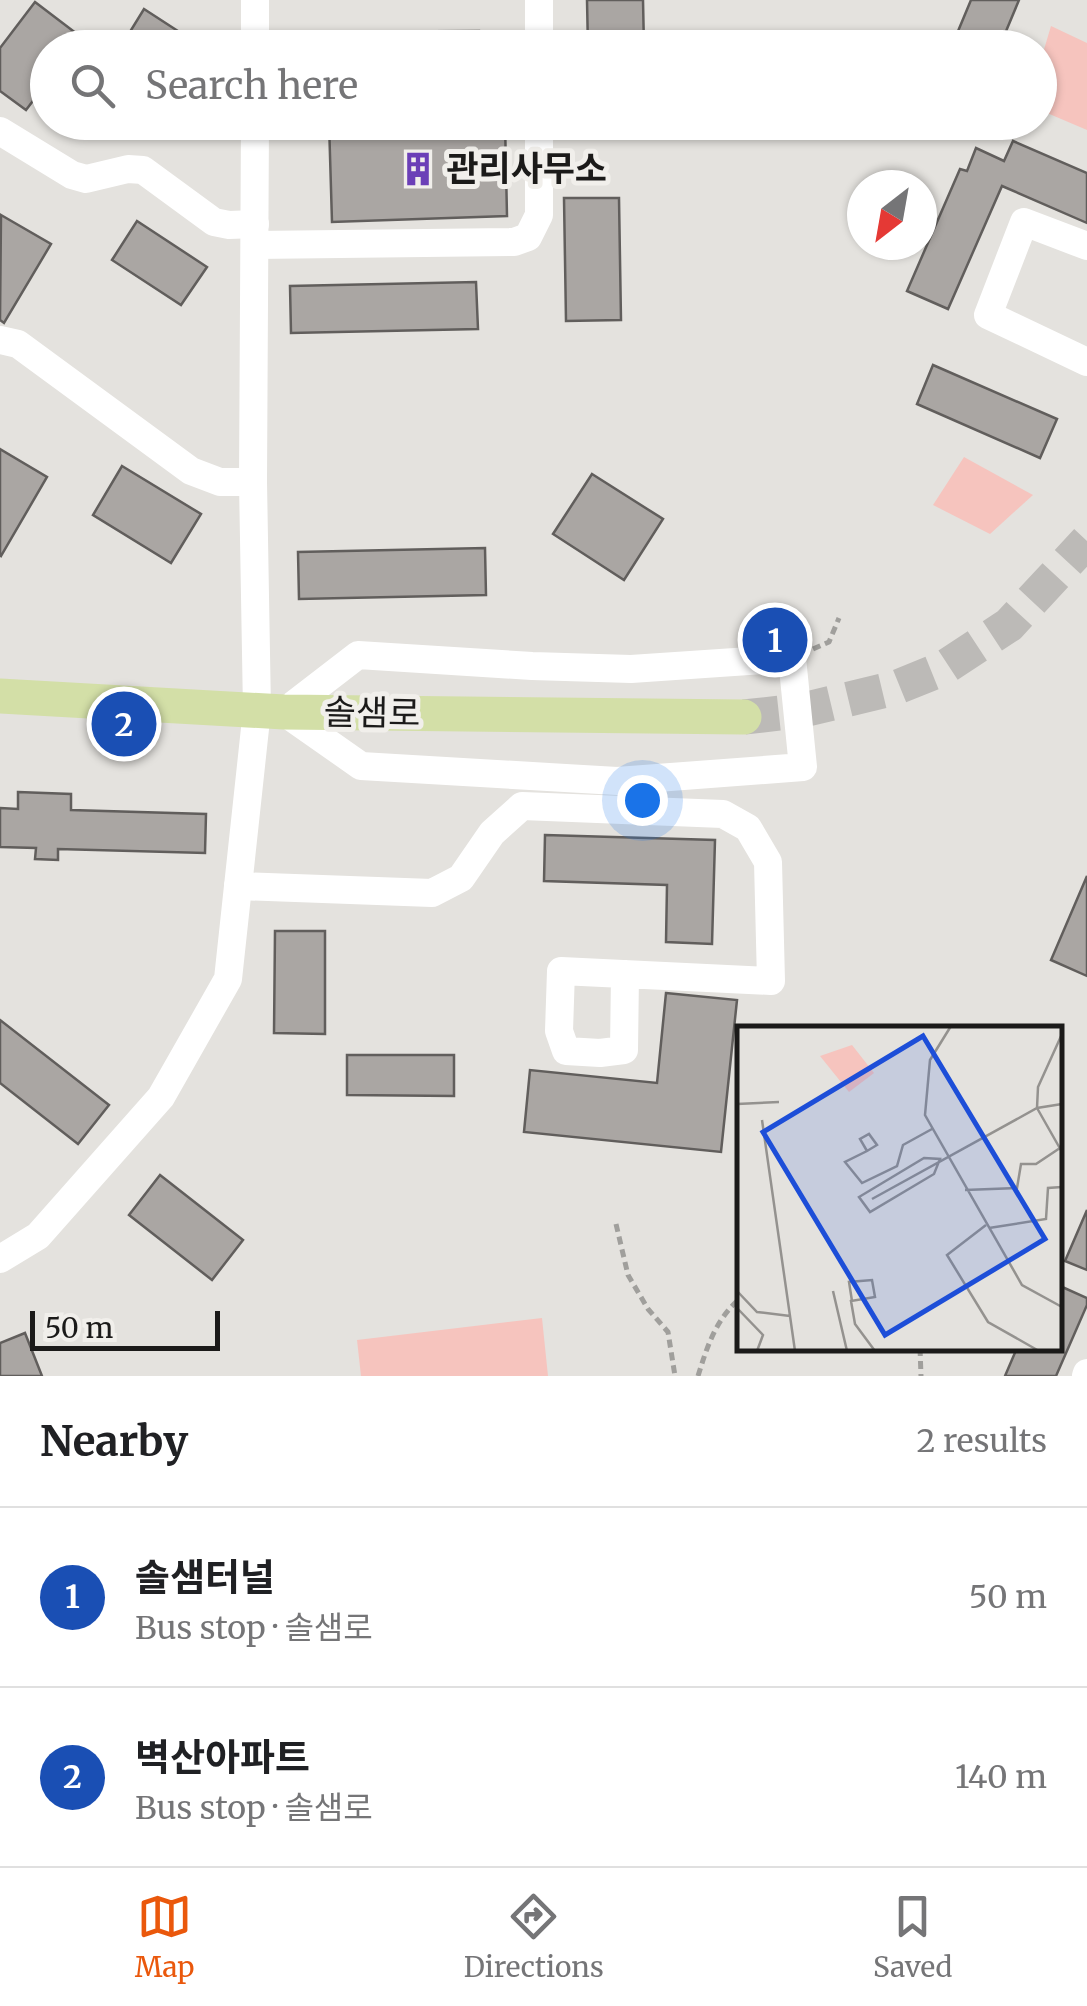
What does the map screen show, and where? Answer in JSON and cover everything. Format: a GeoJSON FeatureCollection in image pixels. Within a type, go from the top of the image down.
{"type":"FeatureCollection","features":[{"type":"Feature","properties":{"kind":"main road","name":"솔샘로"},"geometry":{"type":"LineString","coordinates":[[0,696],[270,711],[744,717]]}},
{"type":"Feature","properties":{"kind":"street"},"geometry":{"type":"LineString","coordinates":[[255,0],[255,30]]}},
{"type":"Feature","properties":{"kind":"street"},"geometry":{"type":"LineString","coordinates":[[539,0],[539,30]]}},
{"type":"Feature","properties":{"kind":"street"},"geometry":{"type":"LineString","coordinates":[[0,130],[72,175],[86,179],[128,169],[143,170],[214,222],[255,235],[514,242],[528,237],[540,215],[540,140]]}},
{"type":"Feature","properties":{"kind":"street"},"geometry":{"type":"LineString","coordinates":[[0,1259],[38,1236],[161,1097],[228,980],[238,886],[270,711],[253,482],[255,140]]}},
{"type":"Feature","properties":{"kind":"street"},"geometry":{"type":"LineString","coordinates":[[1087,246],[1024,222],[988,315],[1087,362]]}},
{"type":"Feature","properties":{"kind":"street"},"geometry":{"type":"LineString","coordinates":[[0,340],[18,344],[191,471],[220,482],[253,482]]}},
{"type":"Feature","properties":{"kind":"street"},"geometry":{"type":"LineString","coordinates":[[358,655],[631,669],[792,658],[803,767],[618,781],[360,766],[270,711],[358,655]]}},
{"type":"Feature","properties":{"kind":"street"},"geometry":{"type":"LineString","coordinates":[[238,886],[432,893],[460,878],[492,832],[522,806],[722,814],[748,828],[768,862],[771,981],[625,974]]}},
{"type":"Feature","properties":{"kind":"path"},"geometry":{"type":"LineString","coordinates":[[792,658],[829,642],[839,618]]}},
{"type":"Feature","properties":{"kind":"path"},"geometry":{"type":"LineString","coordinates":[[616,1224],[628,1275],[648,1309],[668,1332],[674,1376]]}},
{"type":"Feature","properties":{"kind":"path"},"geometry":{"type":"LineString","coordinates":[[698,1376],[722,1316],[737,1301]]}},
{"type":"Feature","properties":{"kind":"path"},"geometry":{"type":"LineString","coordinates":[[920,1351],[921,1376]]}},
{"type":"Feature","properties":{"kind":"shaded area"},"geometry":{"type":"Polygon","coordinates":[[[1051,26],[1087,43],[1087,130],[1057,117],[1057,30],[1050,30],[1051,26]]]}},
{"type":"Feature","properties":{"kind":"shaded area"},"geometry":{"type":"Polygon","coordinates":[[[964,457],[1033,495],[990,534],[933,505],[964,457]]]}},
{"type":"Feature","properties":{"kind":"shaded area"},"geometry":{"type":"Polygon","coordinates":[[[542,1318],[548,1376],[361,1376],[357,1340],[542,1318]]]}},
{"type":"Feature","properties":{"kind":"building"},"geometry":{"type":"Polygon","coordinates":[[[587,0],[643,0],[644,30],[588,30],[587,0]]]}},
{"type":"Feature","properties":{"kind":"building"},"geometry":{"type":"Polygon","coordinates":[[[971,0],[1019,0],[1006,30],[958,30],[971,0]]]}},
{"type":"Feature","properties":{"kind":"building"},"geometry":{"type":"Polygon","coordinates":[[[35,2],[72,30],[30,30],[30,105],[26,110],[0,91],[0,48],[35,2]]]}},
{"type":"Feature","properties":{"kind":"building"},"geometry":{"type":"Polygon","coordinates":[[[144,9],[176,30],[131,30],[144,9]]]}},
{"type":"Feature","properties":{"kind":"building","name":"관리사무소"},"geometry":{"type":"Polygon","coordinates":[[[330,140],[505,140],[507,216],[332,222],[330,140]]]}},
{"type":"Feature","properties":{"kind":"building"},"geometry":{"type":"Polygon","coordinates":[[[1013,141],[1087,173],[1087,223],[1002,186],[948,309],[907,291],[920,260],[937,260],[937,222],[960,169],[967,171],[976,148],[1004,161],[1013,141]]]}},
{"type":"Feature","properties":{"kind":"building"},"geometry":{"type":"Polygon","coordinates":[[[564,198],[619,198],[621,320],[566,321],[564,198]]]}},
{"type":"Feature","properties":{"kind":"building"},"geometry":{"type":"Polygon","coordinates":[[[1,215],[51,244],[4,323],[0,320],[1,215]]]}},
{"type":"Feature","properties":{"kind":"building"},"geometry":{"type":"Polygon","coordinates":[[[137,221],[207,267],[181,305],[112,260],[137,221]]]}},
{"type":"Feature","properties":{"kind":"building"},"geometry":{"type":"Polygon","coordinates":[[[476,282],[478,329],[291,333],[290,286],[476,282]]]}},
{"type":"Feature","properties":{"kind":"building"},"geometry":{"type":"Polygon","coordinates":[[[933,365],[1057,419],[1040,458],[917,404],[933,365]]]}},
{"type":"Feature","properties":{"kind":"building"},"geometry":{"type":"Polygon","coordinates":[[[0,449],[47,477],[1,556],[0,555],[0,449]]]}},
{"type":"Feature","properties":{"kind":"building"},"geometry":{"type":"Polygon","coordinates":[[[122,466],[201,514],[171,563],[93,515],[122,466]]]}},
{"type":"Feature","properties":{"kind":"building"},"geometry":{"type":"Polygon","coordinates":[[[592,474],[663,519],[624,580],[553,534],[592,474]]]}},
{"type":"Feature","properties":{"kind":"building"},"geometry":{"type":"Polygon","coordinates":[[[485,548],[486,595],[299,599],[298,552],[485,548]]]}},
{"type":"Feature","properties":{"kind":"building"},"geometry":{"type":"Polygon","coordinates":[[[18,792],[71,794],[71,810],[206,814],[205,853],[58,849],[58,860],[35,859],[36,848],[0,847],[0,808],[18,809],[18,792]]]}},
{"type":"Feature","properties":{"kind":"building"},"geometry":{"type":"Polygon","coordinates":[[[545,835],[715,840],[712,944],[666,942],[667,885],[544,881],[545,835]]]}},
{"type":"Feature","properties":{"kind":"building"},"geometry":{"type":"Polygon","coordinates":[[[1087,876],[1087,976],[1051,960],[1087,876]]]}},
{"type":"Feature","properties":{"kind":"building"},"geometry":{"type":"Polygon","coordinates":[[[275,931],[325,931],[325,1034],[274,1033],[275,931]]]}},
{"type":"Feature","properties":{"kind":"building"},"geometry":{"type":"Polygon","coordinates":[[[666,993],[737,1000],[721,1152],[524,1132],[530,1070],[657,1083],[666,993]]]}},
{"type":"Feature","properties":{"kind":"building"},"geometry":{"type":"Polygon","coordinates":[[[0,1020],[109,1105],[78,1144],[0,1083],[0,1020]]]}},
{"type":"Feature","properties":{"kind":"building"},"geometry":{"type":"Polygon","coordinates":[[[347,1055],[454,1055],[454,1096],[347,1095],[347,1055]]]}},
{"type":"Feature","properties":{"kind":"building"},"geometry":{"type":"Polygon","coordinates":[[[160,1175],[243,1240],[212,1280],[129,1215],[160,1175]]]}},
{"type":"Feature","properties":{"kind":"building"},"geometry":{"type":"Polygon","coordinates":[[[1087,1210],[1087,1270],[1065,1261],[1087,1210]]]}},
{"type":"Feature","properties":{"kind":"building"},"geometry":{"type":"Polygon","coordinates":[[[1062,1287],[1087,1298],[1056,1376],[1005,1376],[1016,1351],[1062,1351],[1062,1287]]]}},
{"type":"Feature","properties":{"kind":"building"},"geometry":{"type":"Polygon","coordinates":[[[25,1333],[42,1376],[0,1376],[0,1343],[25,1333]]]}},
{"type":"Feature","properties":{"kind":"tunnel"},"geometry":{"type":"LineString","coordinates":[[744,717],[799,711],[895,688],[942,669],[1009,625],[1087,541]]}},
{"type":"Feature","properties":{"kind":"place","name":"관리사무소"},"geometry":{"type":"Point","coordinates":[418,169]}},
{"type":"Feature","properties":{"kind":"place","name":"솔샘터널"},"geometry":{"type":"Point","coordinates":[775,640]}},
{"type":"Feature","properties":{"kind":"place","name":"벽산아파트"},"geometry":{"type":"Point","coordinates":[124,724]}}]}
